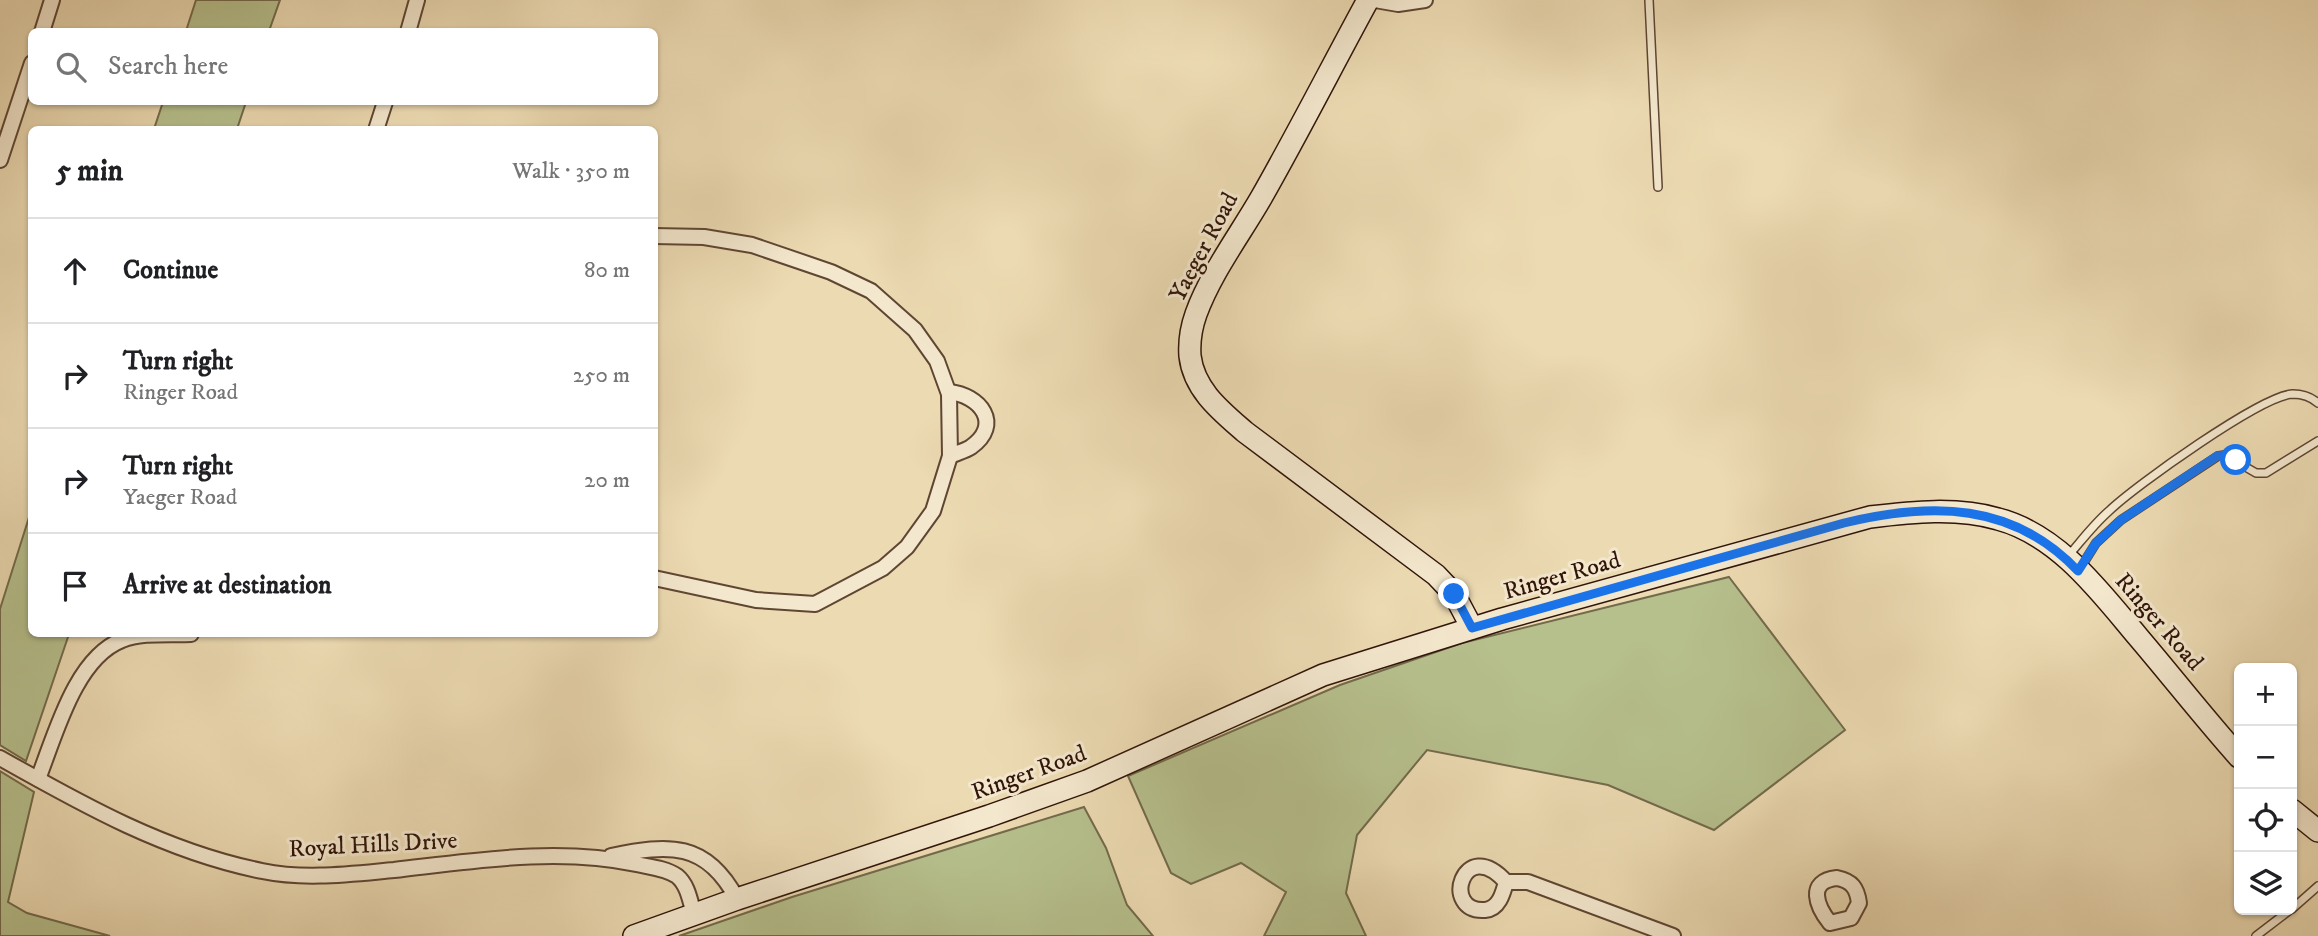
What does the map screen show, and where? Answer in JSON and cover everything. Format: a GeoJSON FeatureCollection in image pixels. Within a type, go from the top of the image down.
{"type":"FeatureCollection","features":[{"type":"Feature","properties":{"kind":"street"},"geometry":{"type":"LineString","coordinates":[[43,28],[52,0]]}},
{"type":"Feature","properties":{"kind":"street"},"geometry":{"type":"LineString","coordinates":[[409,28],[417,0]]}},
{"type":"Feature","properties":{"kind":"street","name":"Yaeger Road"},"geometry":{"type":"LineString","coordinates":[[1368,0],[1206,292],[1190,334],[1190,356],[1195,374],[1217,407],[1284,462],[1436,575],[1454,594],[1472,628]]}},
{"type":"Feature","properties":{"kind":"street"},"geometry":{"type":"LineString","coordinates":[[1375,0],[1398,4],[1425,0]]}},
{"type":"Feature","properties":{"kind":"street"},"geometry":{"type":"LineString","coordinates":[[0,160],[28,75]]}},
{"type":"Feature","properties":{"kind":"street"},"geometry":{"type":"LineString","coordinates":[[377,126],[384,105]]}},
{"type":"Feature","properties":{"kind":"street"},"geometry":{"type":"LineString","coordinates":[[658,236],[704,236],[752,245],[831,272],[871,291],[915,330],[937,361],[949,393],[950,456],[933,511],[907,547],[883,568],[815,604],[755,600],[658,579]]}},
{"type":"Feature","properties":{"kind":"street"},"geometry":{"type":"LineString","coordinates":[[949,393],[963,394],[979,404],[986,417],[984,433],[970,447],[950,456]]}},
{"type":"Feature","properties":{"kind":"street","name":"Ringer Road"},"geometry":{"type":"LineString","coordinates":[[634,936],[1042,798],[1101,775],[1323,675],[1472,628],[1870,517],[1959,512],[1998,519],[2029,531],[2072,564],[2113,607],[2234,751]]}},
{"type":"Feature","properties":{"kind":"street"},"geometry":{"type":"LineString","coordinates":[[38,779],[74,688],[108,646],[124,638],[141,637]]}},
{"type":"Feature","properties":{"kind":"street","name":"Royal Hills Drive"},"geometry":{"type":"LineString","coordinates":[[0,758],[133,830],[221,862],[264,872],[308,877],[543,856],[606,857],[663,869],[675,875],[683,881],[694,914]]}},
{"type":"Feature","properties":{"kind":"street"},"geometry":{"type":"LineString","coordinates":[[2297,814],[2318,831]]}},
{"type":"Feature","properties":{"kind":"street","name":"Royal Hills Drive"},"geometry":{"type":"LineString","coordinates":[[606,857],[643,849],[681,850],[712,864],[727,881],[737,899]]}},
{"type":"Feature","properties":{"kind":"street"},"geometry":{"type":"LineString","coordinates":[[1506,882],[1528,883],[1673,936]]}},
{"type":"Feature","properties":{"kind":"lane"},"geometry":{"type":"LineString","coordinates":[[1649,0],[1658,187]]}},
{"type":"Feature","properties":{"kind":"lane"},"geometry":{"type":"LineString","coordinates":[[2072,564],[2108,512],[2145,481],[2263,404],[2292,394],[2310,397],[2318,403]]}},
{"type":"Feature","properties":{"kind":"lane"},"geometry":{"type":"LineString","coordinates":[[2072,564],[2121,520],[2217,456],[2225,455],[2256,473],[2266,473],[2318,441]]}},
{"type":"Feature","properties":{"kind":"lane"},"geometry":{"type":"LineString","coordinates":[[2297,904],[2318,886]]}},
{"type":"Feature","properties":{"kind":"lane"},"geometry":{"type":"LineString","coordinates":[[2256,936],[2283,915]]}},
{"type":"Feature","properties":{"kind":"green space"},"geometry":{"type":"Polygon","coordinates":[[[196,0],[280,0],[270,28],[187,28],[196,0]]]}},
{"type":"Feature","properties":{"kind":"green space"},"geometry":{"type":"Polygon","coordinates":[[[162,105],[245,105],[238,126],[155,126],[162,105]]]}},
{"type":"Feature","properties":{"kind":"green space"},"geometry":{"type":"Polygon","coordinates":[[[28,520],[28,637],[68,637],[26,761],[0,745],[0,609],[28,520]]]}},
{"type":"Feature","properties":{"kind":"green space"},"geometry":{"type":"Polygon","coordinates":[[[1729,577],[1845,730],[1714,830],[1608,785],[1427,750],[1357,835],[1346,893],[1366,936],[1264,936],[1286,892],[1241,863],[1191,884],[1171,873],[1128,776],[1340,685],[1462,643],[1729,577]]]}},
{"type":"Feature","properties":{"kind":"green space"},"geometry":{"type":"Polygon","coordinates":[[[0,771],[34,792],[8,902],[27,913],[110,936],[0,936],[0,771]]]}},
{"type":"Feature","properties":{"kind":"green space"},"geometry":{"type":"Polygon","coordinates":[[[1084,807],[1106,848],[1127,905],[1153,936],[679,936],[792,897],[1084,807]]]}},
{"type":"Feature","properties":{"kind":"route"},"geometry":{"type":"LineString","coordinates":[[1454,594],[1472,628],[1844,523],[1870,517],[1920,513],[1978,514],[2015,524],[2042,539],[2078,571],[2096,543],[2121,520],[2217,456],[2225,455],[2236,460]]}}]}
